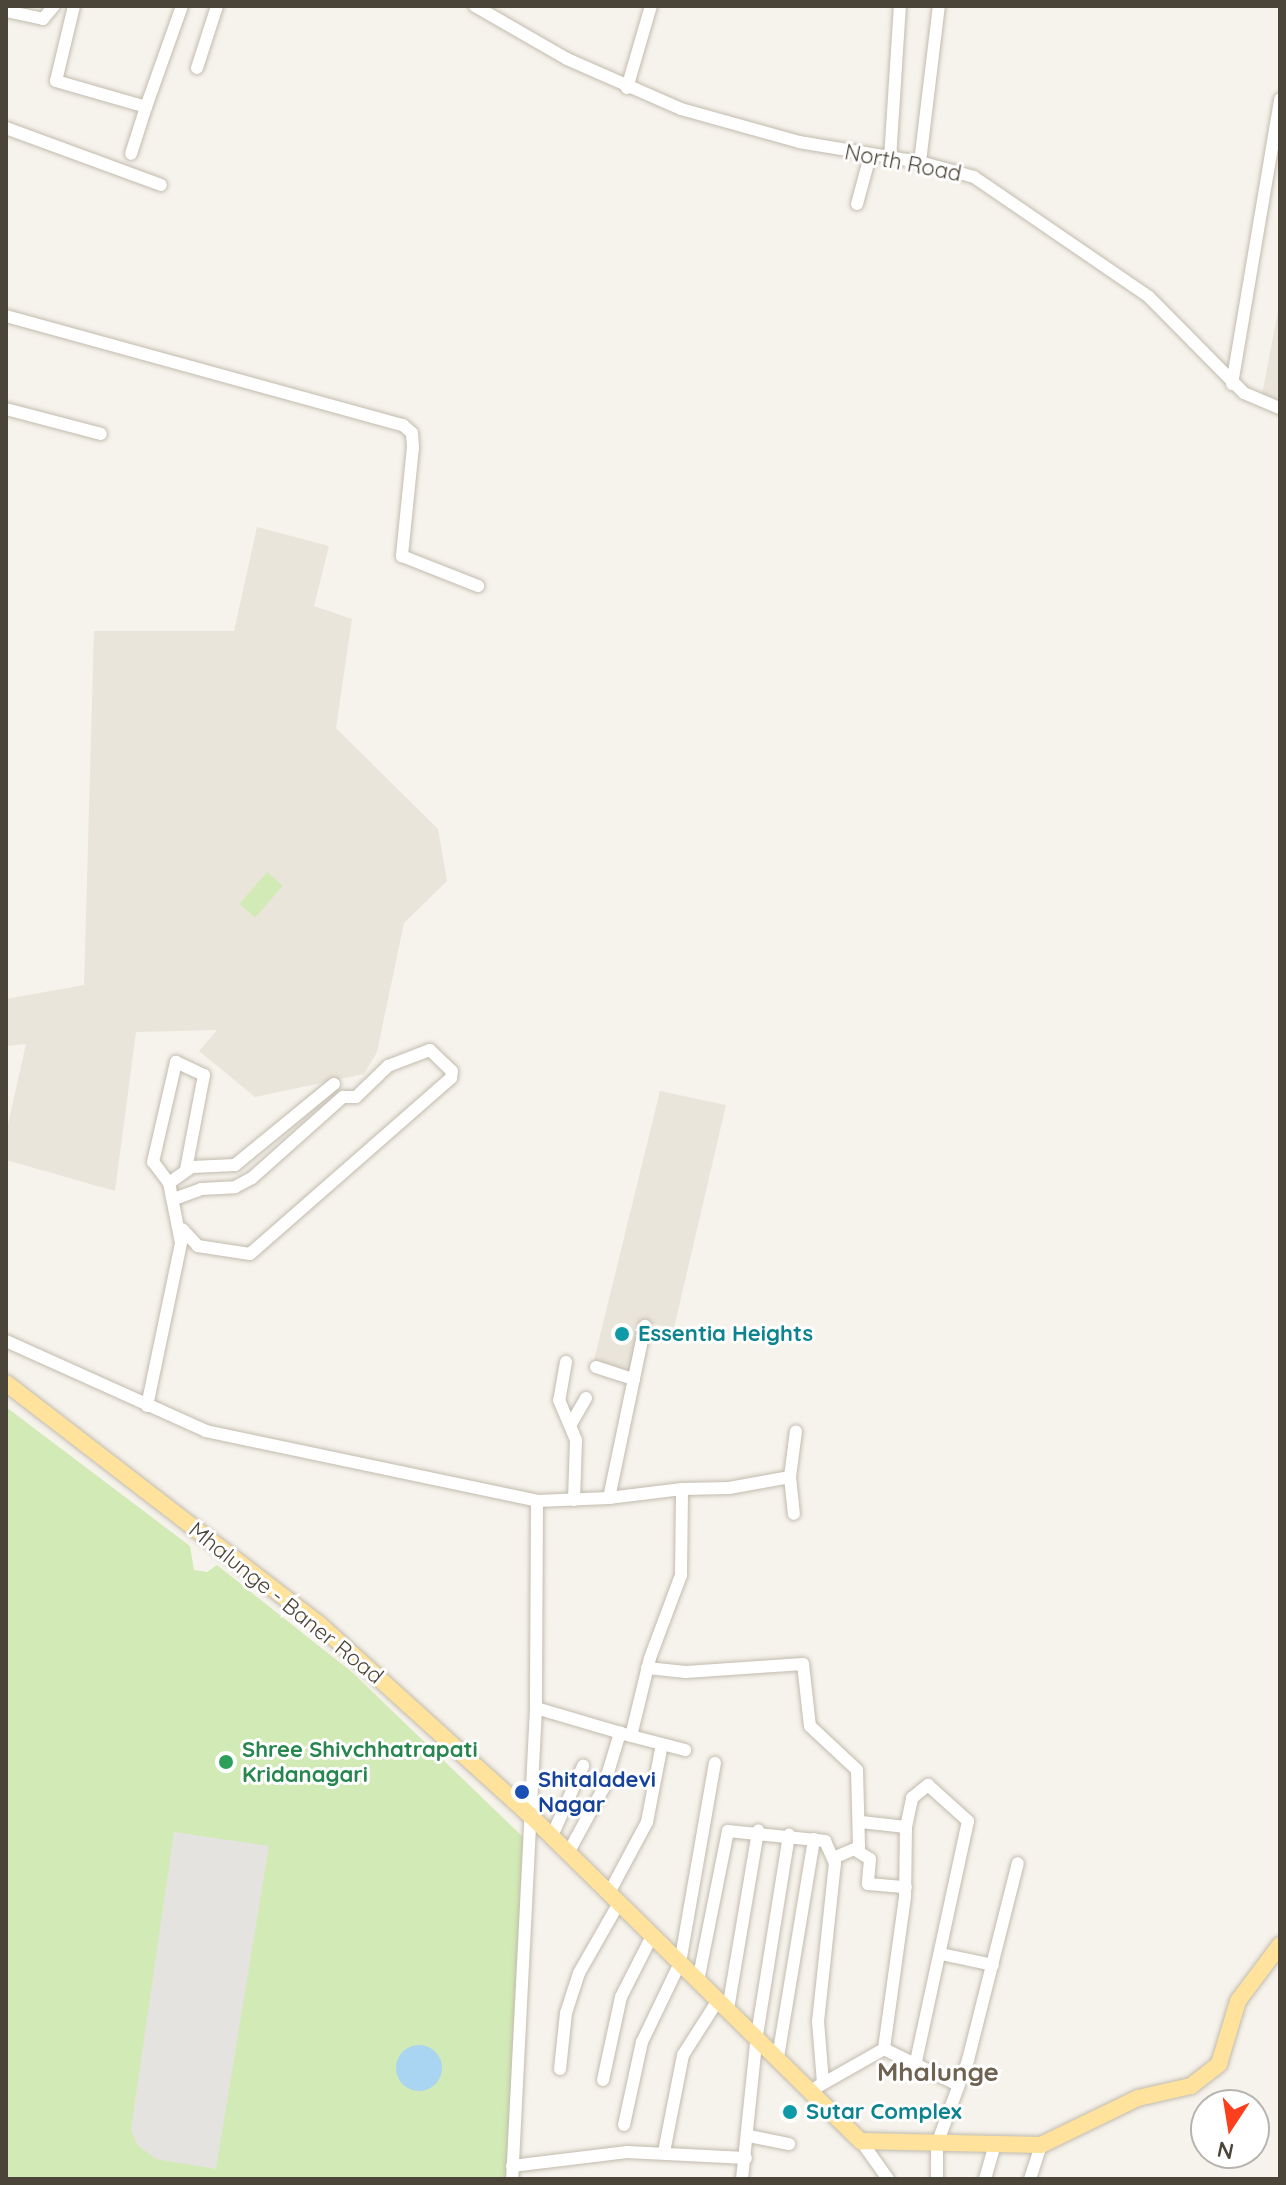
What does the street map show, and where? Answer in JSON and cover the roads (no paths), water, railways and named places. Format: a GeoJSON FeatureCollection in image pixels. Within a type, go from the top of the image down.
{"type":"FeatureCollection","features":[{"type":"Feature","properties":{"kind":"main road","name":"Mhalunge - Baner Road"},"geometry":{"type":"LineString","coordinates":[[6,1383],[318,1623],[530,1815],[778,2057],[817,2087],[861,2141]]}},
{"type":"Feature","properties":{"kind":"main road"},"geometry":{"type":"LineString","coordinates":[[861,2141],[1041,2145],[1097,2115],[1209,2076],[1219,2064],[1238,2001],[1280,1945]]}},
{"type":"Feature","properties":{"kind":"street"},"geometry":{"type":"LineString","coordinates":[[6,11],[43,19],[54,6]]}},
{"type":"Feature","properties":{"kind":"street"},"geometry":{"type":"LineString","coordinates":[[74,6],[56,81],[146,107]]}},
{"type":"Feature","properties":{"kind":"street"},"geometry":{"type":"LineString","coordinates":[[131,154],[182,6]]}},
{"type":"Feature","properties":{"kind":"street"},"geometry":{"type":"LineString","coordinates":[[197,68],[217,6]]}},
{"type":"Feature","properties":{"kind":"street","name":"North Road"},"geometry":{"type":"LineString","coordinates":[[475,6],[492,10],[627,88],[733,126],[870,156],[920,162],[974,177],[1149,297],[1232,384],[1280,408]]}},
{"type":"Feature","properties":{"kind":"street"},"geometry":{"type":"LineString","coordinates":[[627,88],[651,6]]}},
{"type":"Feature","properties":{"kind":"street"},"geometry":{"type":"LineString","coordinates":[[890,159],[900,6]]}},
{"type":"Feature","properties":{"kind":"street"},"geometry":{"type":"LineString","coordinates":[[920,162],[939,6]]}},
{"type":"Feature","properties":{"kind":"street"},"geometry":{"type":"LineString","coordinates":[[1232,384],[1280,99]]}},
{"type":"Feature","properties":{"kind":"street"},"geometry":{"type":"LineString","coordinates":[[6,128],[161,185]]}},
{"type":"Feature","properties":{"kind":"street"},"geometry":{"type":"LineString","coordinates":[[857,204],[870,156]]}},
{"type":"Feature","properties":{"kind":"street"},"geometry":{"type":"LineString","coordinates":[[6,316],[403,425],[412,433],[413,447],[402,556],[478,586]]}},
{"type":"Feature","properties":{"kind":"street"},"geometry":{"type":"LineString","coordinates":[[6,409],[101,434]]}},
{"type":"Feature","properties":{"kind":"street"},"geometry":{"type":"LineString","coordinates":[[174,1199],[201,1189],[235,1187],[252,1178],[343,1097],[356,1097],[388,1066],[430,1050],[452,1071],[451,1078],[250,1254],[198,1246],[182,1229]]}},
{"type":"Feature","properties":{"kind":"street"},"geometry":{"type":"LineString","coordinates":[[147,1406],[182,1229],[169,1183],[156,1168],[153,1154],[176,1062],[204,1075],[186,1169]]}},
{"type":"Feature","properties":{"kind":"street"},"geometry":{"type":"LineString","coordinates":[[169,1183],[186,1169],[235,1165],[334,1084]]}},
{"type":"Feature","properties":{"kind":"street"},"geometry":{"type":"LineString","coordinates":[[609,1498],[645,1326]]}},
{"type":"Feature","properties":{"kind":"street"},"geometry":{"type":"LineString","coordinates":[[6,1341],[206,1431],[537,1501],[609,1498],[790,1477]]}},
{"type":"Feature","properties":{"kind":"street"},"geometry":{"type":"LineString","coordinates":[[566,1362],[559,1400],[576,1440],[574,1500]]}},
{"type":"Feature","properties":{"kind":"street"},"geometry":{"type":"LineString","coordinates":[[596,1367],[634,1379]]}},
{"type":"Feature","properties":{"kind":"street"},"geometry":{"type":"LineString","coordinates":[[571,1424],[586,1398]]}},
{"type":"Feature","properties":{"kind":"street"},"geometry":{"type":"LineString","coordinates":[[794,1514],[790,1477],[796,1431]]}},
{"type":"Feature","properties":{"kind":"street"},"geometry":{"type":"LineString","coordinates":[[568,1853],[603,1789],[626,1735],[681,1575],[682,1489]]}},
{"type":"Feature","properties":{"kind":"street"},"geometry":{"type":"LineString","coordinates":[[537,1501],[536,1708],[512,2172],[664,2152],[746,2158]]}},
{"type":"Feature","properties":{"kind":"street"},"geometry":{"type":"LineString","coordinates":[[647,1668],[686,1672],[802,1663],[810,1726],[855,1763],[861,1822],[857,1851]]}},
{"type":"Feature","properties":{"kind":"street"},"geometry":{"type":"LineString","coordinates":[[536,1708],[685,1750]]}},
{"type":"Feature","properties":{"kind":"street"},"geometry":{"type":"LineString","coordinates":[[560,2069],[566,2013],[579,1973],[647,1822],[662,1744]]}},
{"type":"Feature","properties":{"kind":"street"},"geometry":{"type":"LineString","coordinates":[[624,2125],[642,2042],[680,1963],[715,1763]]}},
{"type":"Feature","properties":{"kind":"street"},"geometry":{"type":"LineString","coordinates":[[552,1836],[583,1766]]}},
{"type":"Feature","properties":{"kind":"street"},"geometry":{"type":"LineString","coordinates":[[884,2049],[906,1887],[906,1827],[914,1793],[928,1785],[968,1821],[915,2066]]}},
{"type":"Feature","properties":{"kind":"street"},"geometry":{"type":"LineString","coordinates":[[861,1822],[906,1827]]}},
{"type":"Feature","properties":{"kind":"street"},"geometry":{"type":"LineString","coordinates":[[698,1981],[725,1836],[733,1828],[814,1839],[831,1845],[835,1857],[818,2021],[817,2087]]}},
{"type":"Feature","properties":{"kind":"street"},"geometry":{"type":"LineString","coordinates":[[664,2152],[683,2055],[723,2005],[758,1831]]}},
{"type":"Feature","properties":{"kind":"street"},"geometry":{"type":"LineString","coordinates":[[742,2179],[749,2136],[757,2035],[789,1835]]}},
{"type":"Feature","properties":{"kind":"street"},"geometry":{"type":"LineString","coordinates":[[778,2057],[814,1839]]}},
{"type":"Feature","properties":{"kind":"street"},"geometry":{"type":"LineString","coordinates":[[835,1857],[857,1851],[870,1859],[868,1884],[906,1887]]}},
{"type":"Feature","properties":{"kind":"street"},"geometry":{"type":"LineString","coordinates":[[937,2179],[937,2144],[956,2084],[968,2060],[1018,1863]]}},
{"type":"Feature","properties":{"kind":"street"},"geometry":{"type":"LineString","coordinates":[[603,2080],[621,1997],[652,1936]]}},
{"type":"Feature","properties":{"kind":"street"},"geometry":{"type":"LineString","coordinates":[[941,1954],[993,1965]]}},
{"type":"Feature","properties":{"kind":"street"},"geometry":{"type":"LineString","coordinates":[[817,2087],[884,2049]]}},
{"type":"Feature","properties":{"kind":"street"},"geometry":{"type":"LineString","coordinates":[[884,2049],[956,2084]]}},
{"type":"Feature","properties":{"kind":"street"},"geometry":{"type":"LineString","coordinates":[[749,2136],[789,2144]]}},
{"type":"Feature","properties":{"kind":"street"},"geometry":{"type":"LineString","coordinates":[[861,2141],[885,2178]]}},
{"type":"Feature","properties":{"kind":"street"},"geometry":{"type":"LineString","coordinates":[[985,2179],[995,2144]]}},
{"type":"Feature","properties":{"kind":"street"},"geometry":{"type":"LineString","coordinates":[[1030,2179],[1041,2145]]}},
{"type":"Feature","properties":{"kind":"water"},"geometry":{"type":"Polygon","coordinates":[[[419,2045],[435,2052],[442,2068],[435,2084],[419,2091],[403,2084],[396,2068],[403,2052],[419,2045]]]}},
{"type":"Feature","properties":{"kind":"place","name":"Essentia Heights"},"geometry":{"type":"Point","coordinates":[622,1334]}},
{"type":"Feature","properties":{"kind":"place","name":"Shree Shivchhatrapati Kridanagari"},"geometry":{"type":"Point","coordinates":[226,1762]}},
{"type":"Feature","properties":{"kind":"place","name":"Shitaladevi Nagar"},"geometry":{"type":"Point","coordinates":[522,1792]}},
{"type":"Feature","properties":{"kind":"place","name":"Sutar Complex"},"geometry":{"type":"Point","coordinates":[790,2112]}},
{"type":"Feature","properties":{"kind":"district","name":"Mhalunge"},"geometry":{"type":"Point","coordinates":[938,2072]}}]}
